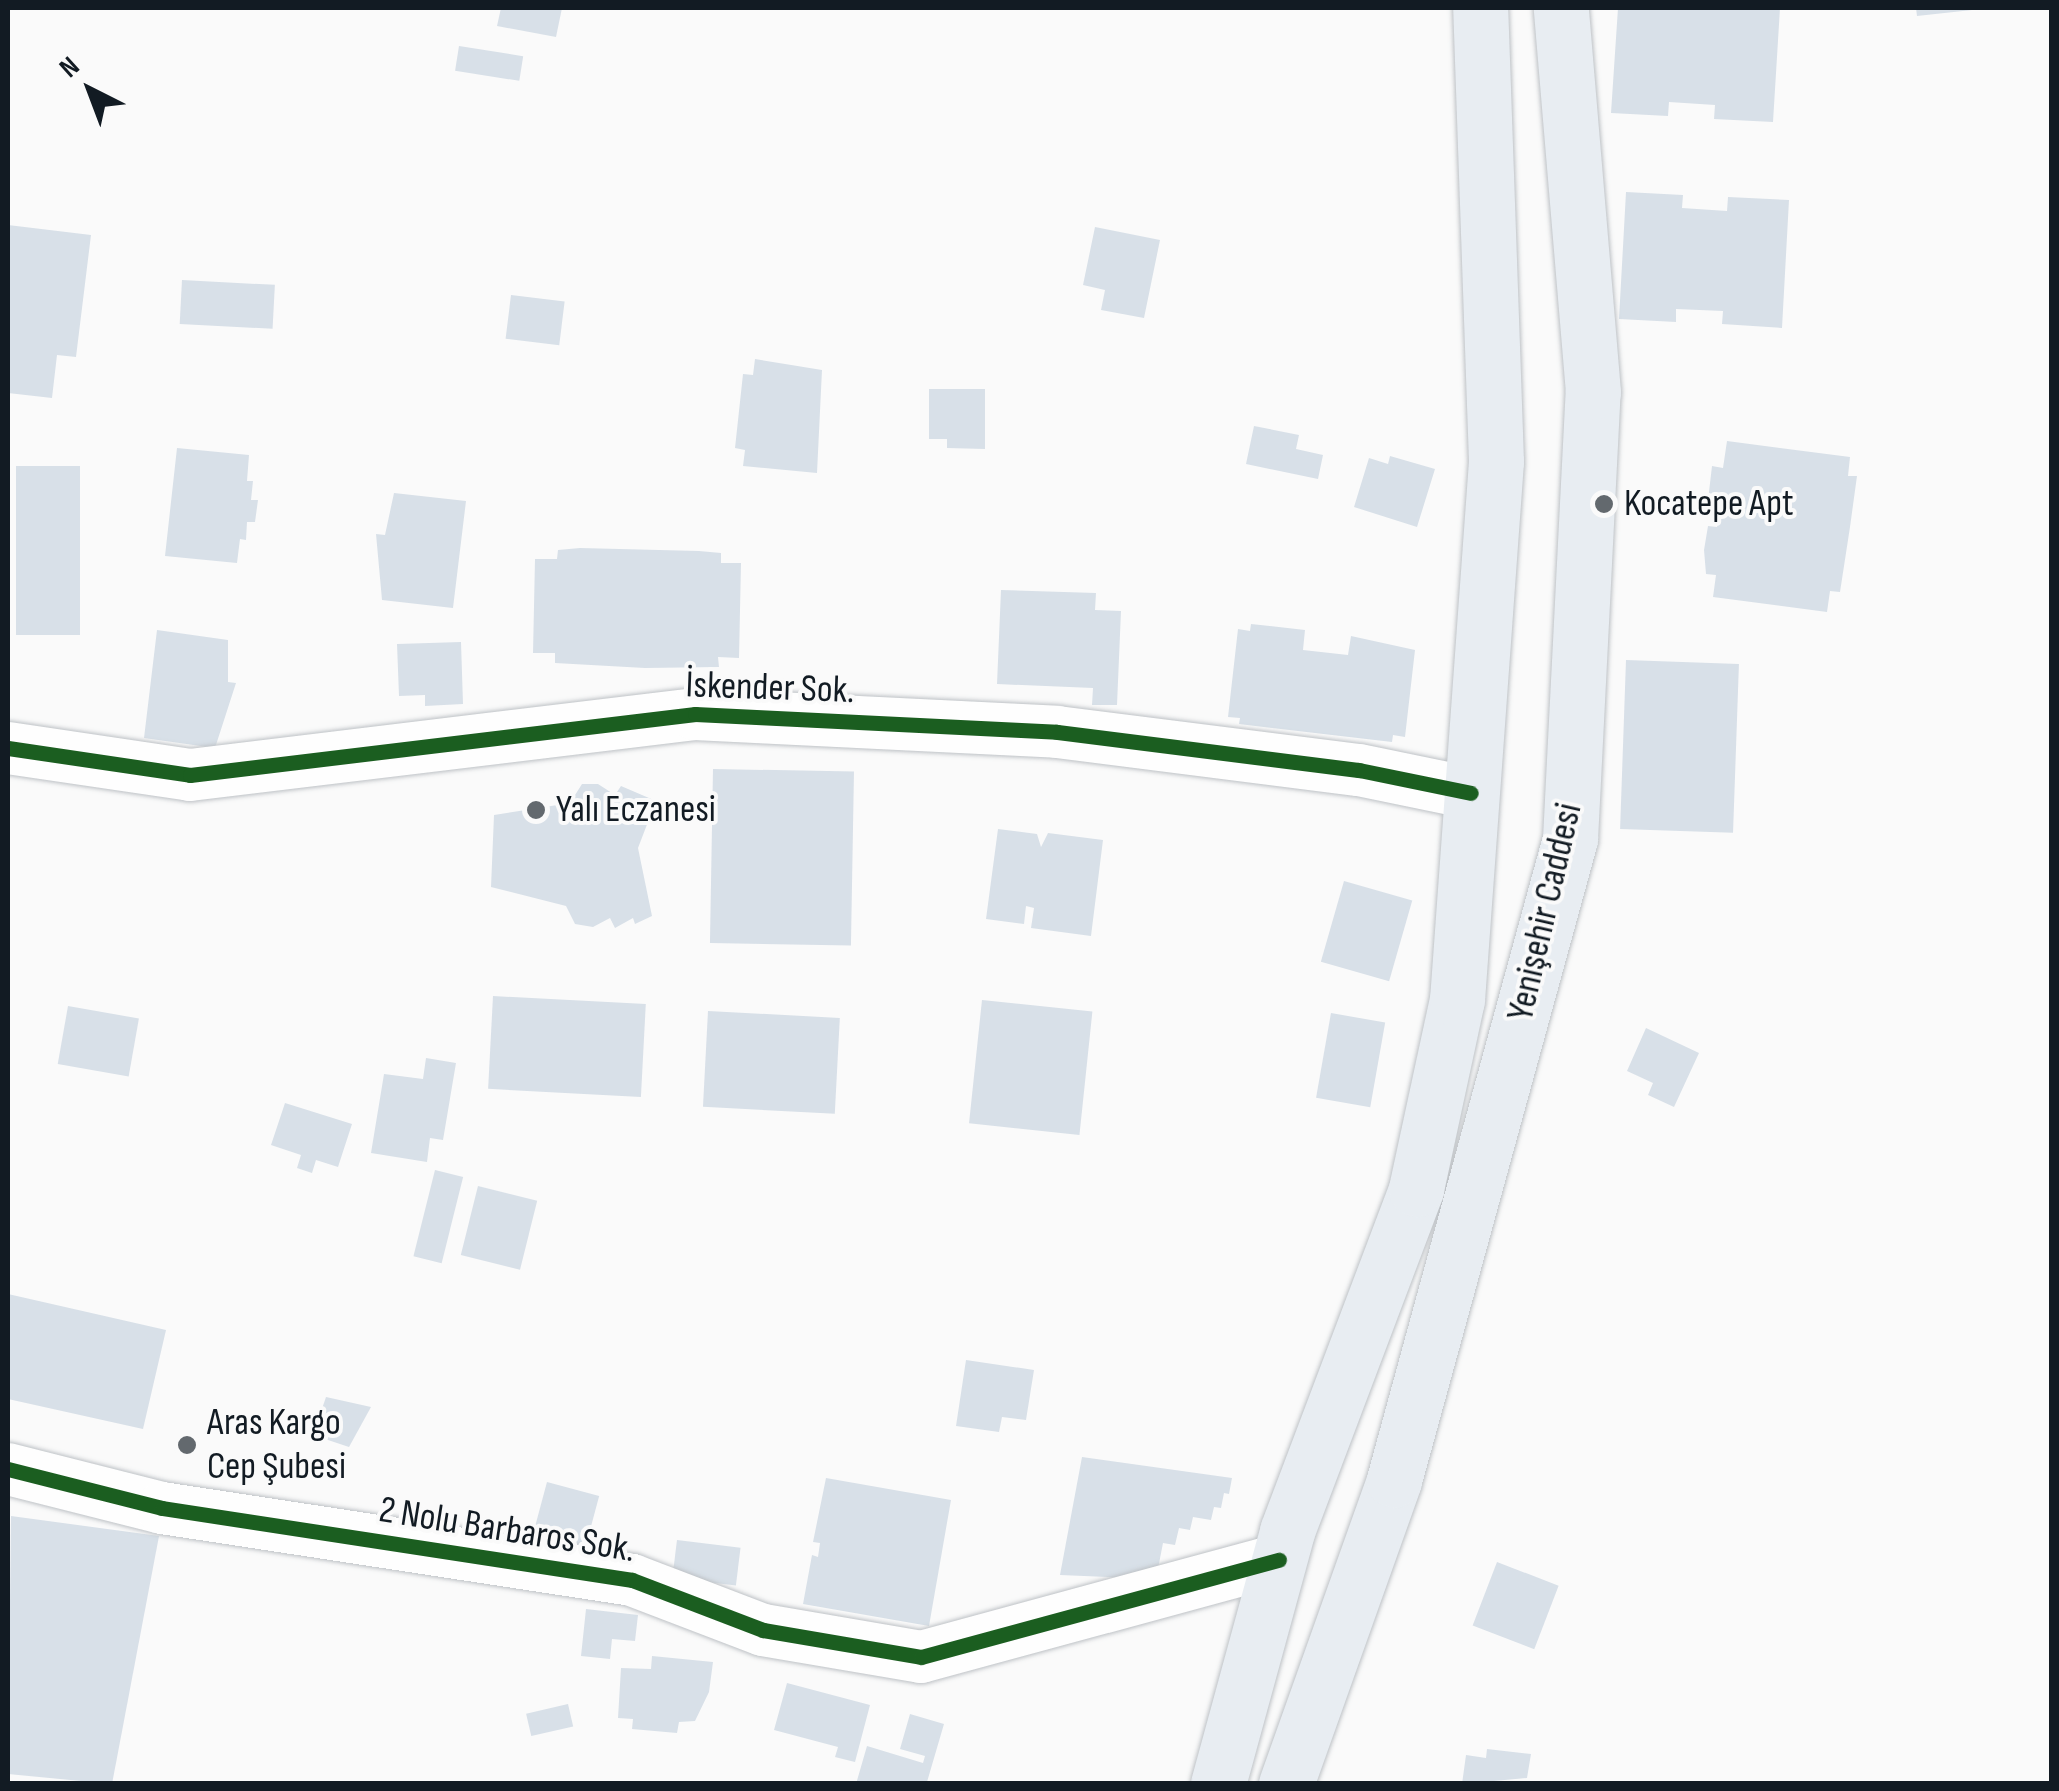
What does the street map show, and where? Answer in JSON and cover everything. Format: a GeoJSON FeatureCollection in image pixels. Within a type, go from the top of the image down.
{"type":"FeatureCollection","features":[{"type":"Feature","properties":{"kind":"main road","name":"Yenişehir Caddesi"},"geometry":{"type":"LineString","coordinates":[[1218,1784],[1279,1560],[1416,1189],[1457,1000],[1496,462],[1480,8]]}},
{"type":"Feature","properties":{"kind":"main road","name":"Yenişehir Caddesi"},"geometry":{"type":"LineString","coordinates":[[1286,1784],[1394,1480],[1570,840],[1593,392],[1560,8]]}},
{"type":"Feature","properties":{"kind":"street","name":"İskender Sok."},"geometry":{"type":"LineString","coordinates":[[8,748],[190,775],[695,714],[1057,732],[1359,770],[1471,793]]}},
{"type":"Feature","properties":{"kind":"street","name":"2 Nolu Barbaros Sok."},"geometry":{"type":"LineString","coordinates":[[8,1469],[162,1508],[632,1580],[763,1630],[921,1657],[1279,1560]]}},
{"type":"Feature","properties":{"kind":"building"},"geometry":{"type":"Polygon","coordinates":[[[501,8],[562,8],[556,37],[497,26],[501,8]]]}},
{"type":"Feature","properties":{"kind":"building"},"geometry":{"type":"Polygon","coordinates":[[[1618,8],[1780,8],[1773,122],[1714,119],[1715,105],[1669,102],[1668,116],[1611,113],[1618,8]]]}},
{"type":"Feature","properties":{"kind":"building"},"geometry":{"type":"Polygon","coordinates":[[[1916,8],[1972,8],[1972,10],[1917,16],[1916,8]]]}},
{"type":"Feature","properties":{"kind":"building"},"geometry":{"type":"Polygon","coordinates":[[[459,46],[523,56],[519,81],[455,71],[459,46]]]}},
{"type":"Feature","properties":{"kind":"building"},"geometry":{"type":"Polygon","coordinates":[[[1626,192],[1683,195],[1682,208],[1727,211],[1728,197],[1789,200],[1782,328],[1722,324],[1723,311],[1676,309],[1676,322],[1619,319],[1626,192]]]}},
{"type":"Feature","properties":{"kind":"building"},"geometry":{"type":"Polygon","coordinates":[[[8,225],[91,235],[76,357],[57,355],[52,398],[8,393],[8,225]]]}},
{"type":"Feature","properties":{"kind":"building"},"geometry":{"type":"Polygon","coordinates":[[[1095,227],[1160,240],[1144,318],[1101,310],[1105,290],[1083,285],[1095,227]]]}},
{"type":"Feature","properties":{"kind":"building"},"geometry":{"type":"Polygon","coordinates":[[[182,280],[275,285],[273,329],[180,324],[182,280]]]}},
{"type":"Feature","properties":{"kind":"building"},"geometry":{"type":"Polygon","coordinates":[[[511,295],[565,302],[559,345],[506,339],[511,295]]]}},
{"type":"Feature","properties":{"kind":"building"},"geometry":{"type":"Polygon","coordinates":[[[755,359],[822,370],[817,473],[743,466],[745,450],[735,448],[743,374],[753,375],[755,359]]]}},
{"type":"Feature","properties":{"kind":"building"},"geometry":{"type":"Polygon","coordinates":[[[929,389],[985,389],[985,449],[947,448],[947,439],[929,439],[929,389]]]}},
{"type":"Feature","properties":{"kind":"building"},"geometry":{"type":"Polygon","coordinates":[[[1254,426],[1299,435],[1296,449],[1323,455],[1318,479],[1246,464],[1254,426]]]}},
{"type":"Feature","properties":{"kind":"building"},"geometry":{"type":"Polygon","coordinates":[[[1727,441],[1850,457],[1848,476],[1857,476],[1850,527],[1840,592],[1830,591],[1827,612],[1713,597],[1716,575],[1706,574],[1704,550],[1708,526],[1717,527],[1720,511],[1707,509],[1712,466],[1723,468],[1727,441]]]}},
{"type":"Feature","properties":{"kind":"building"},"geometry":{"type":"Polygon","coordinates":[[[177,448],[249,455],[247,481],[253,481],[251,500],[258,500],[255,522],[247,522],[246,540],[240,539],[237,563],[165,556],[177,448]]]}},
{"type":"Feature","properties":{"kind":"building"},"geometry":{"type":"Polygon","coordinates":[[[1390,456],[1435,469],[1417,527],[1354,507],[1369,458],[1388,464],[1390,456]]]}},
{"type":"Feature","properties":{"kind":"building"},"geometry":{"type":"Polygon","coordinates":[[[16,466],[80,466],[80,635],[16,635],[16,466]]]}},
{"type":"Feature","properties":{"kind":"building"},"geometry":{"type":"Polygon","coordinates":[[[394,493],[466,501],[453,608],[382,600],[376,534],[385,535],[394,493]]]}},
{"type":"Feature","properties":{"kind":"building"},"geometry":{"type":"Polygon","coordinates":[[[558,550],[721,553],[721,563],[741,563],[739,658],[718,657],[719,667],[645,668],[555,663],[555,653],[533,653],[535,559],[557,559],[558,550]]]}},
{"type":"Feature","properties":{"kind":"building"},"geometry":{"type":"Polygon","coordinates":[[[1001,590],[1096,593],[1095,610],[1121,611],[1117,705],[1092,705],[1093,688],[997,684],[1001,590]]]}},
{"type":"Feature","properties":{"kind":"building"},"geometry":{"type":"Polygon","coordinates":[[[1251,624],[1305,630],[1303,650],[1348,655],[1351,636],[1415,650],[1405,737],[1393,735],[1392,742],[1239,724],[1240,718],[1228,717],[1238,629],[1250,631],[1251,624]]]}},
{"type":"Feature","properties":{"kind":"building"},"geometry":{"type":"Polygon","coordinates":[[[157,630],[228,640],[228,682],[236,683],[215,748],[144,738],[157,630]]]}},
{"type":"Feature","properties":{"kind":"building"},"geometry":{"type":"Polygon","coordinates":[[[461,642],[463,704],[425,706],[425,695],[399,696],[397,644],[461,642]]]}},
{"type":"Feature","properties":{"kind":"building"},"geometry":{"type":"Polygon","coordinates":[[[1626,660],[1739,664],[1733,833],[1620,829],[1626,660]]]}},
{"type":"Feature","properties":{"kind":"building"},"geometry":{"type":"Polygon","coordinates":[[[713,769],[854,771],[851,945],[710,943],[713,769]]]}},
{"type":"Feature","properties":{"kind":"building"},"geometry":{"type":"Polygon","coordinates":[[[582,784],[598,784],[615,795],[621,786],[656,801],[638,848],[652,916],[635,924],[633,918],[615,928],[610,918],[593,927],[575,924],[566,906],[491,887],[494,815],[570,803],[582,784]]]}},
{"type":"Feature","properties":{"kind":"building"},"geometry":{"type":"Polygon","coordinates":[[[998,829],[1037,834],[1041,847],[1048,833],[1103,840],[1091,936],[1031,928],[1034,908],[1026,906],[1024,924],[986,919],[998,829]]]}},
{"type":"Feature","properties":{"kind":"building"},"geometry":{"type":"Polygon","coordinates":[[[1344,881],[1412,901],[1389,981],[1321,962],[1344,881]]]}},
{"type":"Feature","properties":{"kind":"building"},"geometry":{"type":"Polygon","coordinates":[[[493,996],[646,1004],[641,1097],[488,1089],[493,996]]]}},
{"type":"Feature","properties":{"kind":"building"},"geometry":{"type":"Polygon","coordinates":[[[982,1000],[1092,1012],[1079,1135],[969,1123],[982,1000]]]}},
{"type":"Feature","properties":{"kind":"building"},"geometry":{"type":"Polygon","coordinates":[[[68,1006],[139,1019],[129,1077],[58,1064],[68,1006]]]}},
{"type":"Feature","properties":{"kind":"building"},"geometry":{"type":"Polygon","coordinates":[[[708,1011],[840,1018],[835,1114],[703,1107],[708,1011]]]}},
{"type":"Feature","properties":{"kind":"building"},"geometry":{"type":"Polygon","coordinates":[[[1331,1013],[1385,1023],[1370,1107],[1316,1098],[1331,1013]]]}},
{"type":"Feature","properties":{"kind":"building"},"geometry":{"type":"Polygon","coordinates":[[[1646,1028],[1699,1053],[1674,1107],[1648,1095],[1653,1083],[1627,1071],[1646,1028]]]}},
{"type":"Feature","properties":{"kind":"building"},"geometry":{"type":"Polygon","coordinates":[[[426,1058],[456,1063],[443,1140],[430,1138],[427,1162],[371,1153],[384,1074],[423,1079],[426,1058]]]}},
{"type":"Feature","properties":{"kind":"building"},"geometry":{"type":"Polygon","coordinates":[[[285,1103],[352,1124],[338,1167],[316,1160],[312,1173],[297,1168],[301,1155],[271,1145],[285,1103]]]}},
{"type":"Feature","properties":{"kind":"building"},"geometry":{"type":"Polygon","coordinates":[[[435,1170],[463,1177],[442,1263],[413,1256],[435,1170]]]}},
{"type":"Feature","properties":{"kind":"building"},"geometry":{"type":"Polygon","coordinates":[[[478,1186],[537,1201],[520,1270],[461,1255],[478,1186]]]}},
{"type":"Feature","properties":{"kind":"building"},"geometry":{"type":"Polygon","coordinates":[[[8,1294],[166,1330],[143,1429],[8,1399],[8,1294]]]}},
{"type":"Feature","properties":{"kind":"building"},"geometry":{"type":"Polygon","coordinates":[[[966,1360],[1034,1370],[1026,1420],[1002,1417],[999,1432],[956,1426],[966,1360]]]}},
{"type":"Feature","properties":{"kind":"building"},"geometry":{"type":"Polygon","coordinates":[[[326,1397],[371,1407],[349,1447],[313,1435],[326,1397]]]}},
{"type":"Feature","properties":{"kind":"building"},"geometry":{"type":"Polygon","coordinates":[[[1082,1457],[1232,1478],[1229,1494],[1224,1493],[1221,1508],[1214,1507],[1211,1520],[1193,1517],[1190,1530],[1179,1528],[1175,1545],[1163,1543],[1156,1579],[1060,1575],[1082,1457]]]}},
{"type":"Feature","properties":{"kind":"building"},"geometry":{"type":"Polygon","coordinates":[[[826,1478],[951,1500],[929,1626],[803,1604],[812,1555],[818,1557],[820,1543],[813,1542],[826,1478]]]}},
{"type":"Feature","properties":{"kind":"building"},"geometry":{"type":"Polygon","coordinates":[[[547,1482],[599,1496],[585,1548],[533,1534],[547,1482]]]}},
{"type":"Feature","properties":{"kind":"building"},"geometry":{"type":"Polygon","coordinates":[[[11,1516],[159,1536],[112,1784],[8,1774],[11,1516]]]}},
{"type":"Feature","properties":{"kind":"building"},"geometry":{"type":"Polygon","coordinates":[[[677,1540],[741,1548],[736,1586],[672,1578],[677,1540]]]}},
{"type":"Feature","properties":{"kind":"building"},"geometry":{"type":"Polygon","coordinates":[[[1497,1562],[1559,1586],[1534,1649],[1473,1625],[1497,1562]]]}},
{"type":"Feature","properties":{"kind":"building"},"geometry":{"type":"Polygon","coordinates":[[[586,1609],[638,1615],[635,1641],[612,1639],[610,1659],[581,1656],[586,1609]]]}},
{"type":"Feature","properties":{"kind":"building"},"geometry":{"type":"Polygon","coordinates":[[[652,1656],[713,1662],[709,1692],[695,1721],[679,1722],[677,1733],[632,1729],[633,1719],[618,1718],[621,1668],[651,1669],[652,1656]]]}},
{"type":"Feature","properties":{"kind":"building"},"geometry":{"type":"Polygon","coordinates":[[[787,1683],[870,1705],[855,1762],[835,1757],[838,1747],[774,1730],[787,1683]]]}},
{"type":"Feature","properties":{"kind":"building"},"geometry":{"type":"Polygon","coordinates":[[[568,1704],[573,1726],[531,1736],[526,1714],[568,1704]]]}},
{"type":"Feature","properties":{"kind":"building"},"geometry":{"type":"Polygon","coordinates":[[[910,1714],[944,1724],[927,1782],[856,1784],[867,1746],[923,1763],[925,1756],[900,1749],[910,1714]]]}},
{"type":"Feature","properties":{"kind":"building"},"geometry":{"type":"Polygon","coordinates":[[[1487,1749],[1531,1754],[1527,1778],[1462,1784],[1466,1755],[1486,1758],[1487,1749]]]}},
{"type":"Feature","properties":{"kind":"cycle path"},"geometry":{"type":"LineString","coordinates":[[8,748],[190,775],[695,714],[1057,732],[1359,770],[1471,793]]}},
{"type":"Feature","properties":{"kind":"cycle path"},"geometry":{"type":"LineString","coordinates":[[8,1469],[162,1508],[632,1580],[763,1630],[921,1657],[1279,1560]]}},
{"type":"Feature","properties":{"kind":"place","name":"Kocatepe Apt"},"geometry":{"type":"Point","coordinates":[1604,504]}},
{"type":"Feature","properties":{"kind":"place","name":"Yalı Eczanesi"},"geometry":{"type":"Point","coordinates":[536,810]}},
{"type":"Feature","properties":{"kind":"place","name":"Aras Kargo Cep Şubesi"},"geometry":{"type":"Point","coordinates":[187,1445]}}]}
